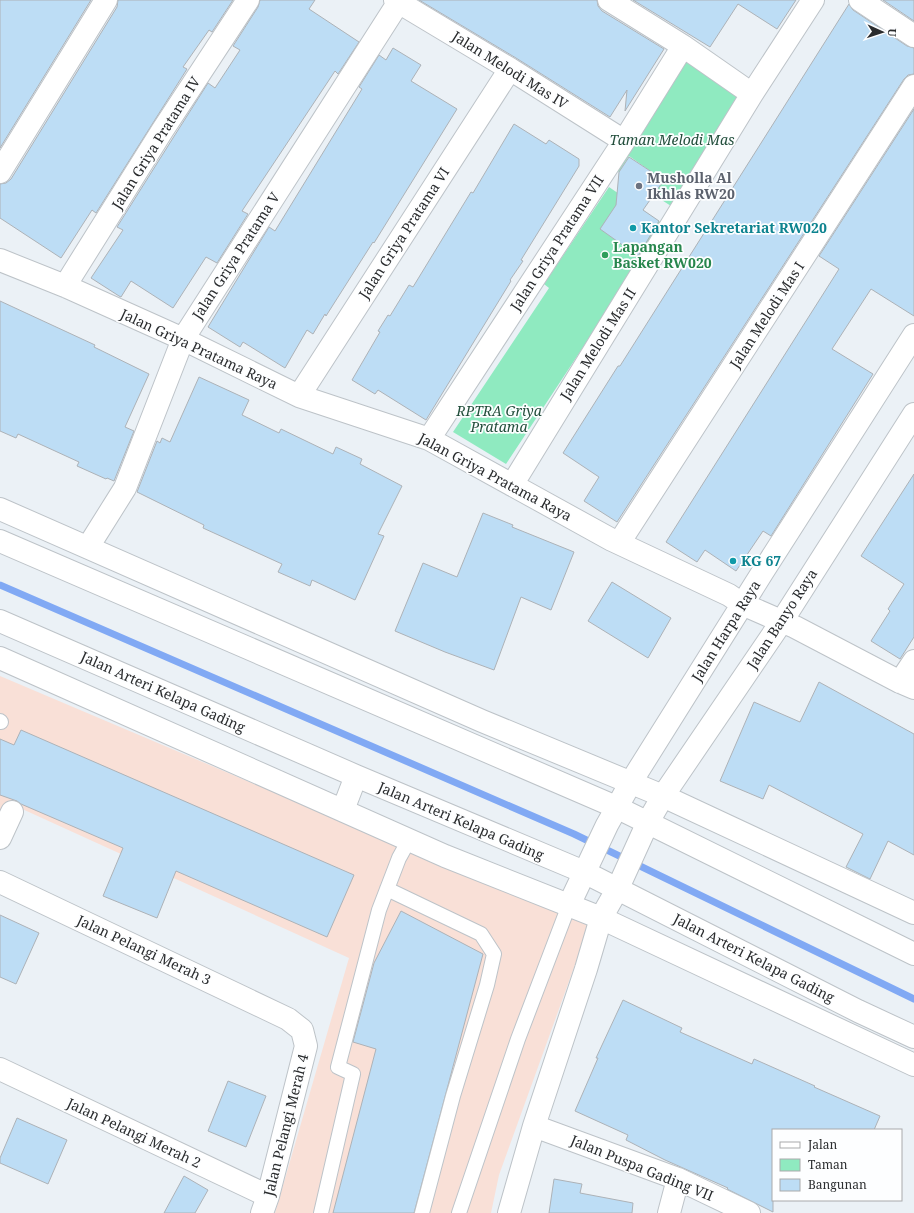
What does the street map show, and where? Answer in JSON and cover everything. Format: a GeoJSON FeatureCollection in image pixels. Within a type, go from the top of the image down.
{"type":"FeatureCollection","features":[{"type":"Feature","properties":{"kind":"street"},"geometry":{"type":"LineString","coordinates":[[0,172],[106,0]]}},
{"type":"Feature","properties":{"kind":"street","name":"Jalan Griya Pratama IV"},"geometry":{"type":"LineString","coordinates":[[65,286],[162,131],[248,0]]}},
{"type":"Feature","properties":{"kind":"street"},"geometry":{"type":"LineString","coordinates":[[609,0],[683,46],[752,94]]}},
{"type":"Feature","properties":{"kind":"street","name":"Jalan Melodi Mas II"},"geometry":{"type":"LineString","coordinates":[[512,485],[752,94],[813,0]]}},
{"type":"Feature","properties":{"kind":"street"},"geometry":{"type":"LineString","coordinates":[[860,0],[914,36]]}},
{"type":"Feature","properties":{"kind":"street","name":"Jalan Melodi Mas IV"},"geometry":{"type":"LineString","coordinates":[[398,1],[624,141]]}},
{"type":"Feature","properties":{"kind":"street","name":"Jalan Griya Pratama V"},"geometry":{"type":"LineString","coordinates":[[88,547],[125,488],[183,339],[398,1]]}},
{"type":"Feature","properties":{"kind":"street","name":"Jalan Griya Pratama VII"},"geometry":{"type":"LineString","coordinates":[[429,439],[624,141],[683,46]]}},
{"type":"Feature","properties":{"kind":"street","name":"Jalan Griya Pratama VI"},"geometry":{"type":"LineString","coordinates":[[299,396],[510,69]]}},
{"type":"Feature","properties":{"kind":"street","name":"Jalan Melodi Mas I"},"geometry":{"type":"LineString","coordinates":[[619,544],[914,86]]}},
{"type":"Feature","properties":{"kind":"street","name":"Jalan Griya Pratama Raya"},"geometry":{"type":"LineString","coordinates":[[0,260],[65,286],[183,339],[299,396],[429,439],[619,544],[729,595],[742,604],[795,626],[907,685]]}},
{"type":"Feature","properties":{"kind":"street","name":"Jalan Harpa Raya"},"geometry":{"type":"LineString","coordinates":[[569,905],[612,816],[631,782],[742,604],[914,335]]}},
{"type":"Feature","properties":{"kind":"street","name":"Jalan Banyo Raya"},"geometry":{"type":"LineString","coordinates":[[509,1213],[534,1126],[586,969],[601,918],[622,879],[648,822],[663,796],[782,621],[914,414]]}},
{"type":"Feature","properties":{"kind":"street"},"geometry":{"type":"LineString","coordinates":[[0,509],[482,721],[663,796],[914,913]]}},
{"type":"Feature","properties":{"kind":"street"},"geometry":{"type":"LineString","coordinates":[[0,541],[472,744],[612,816],[648,822],[914,954]]}},
{"type":"Feature","properties":{"kind":"street","name":"Jalan Arteri Kelapa Gading"},"geometry":{"type":"LineString","coordinates":[[0,621],[356,776],[622,879],[858,1011],[914,1037]]}},
{"type":"Feature","properties":{"kind":"street","name":"Jalan Arteri Kelapa Gading"},"geometry":{"type":"LineString","coordinates":[[0,658],[445,856],[601,918],[914,1065]]}},
{"type":"Feature","properties":{"kind":"street"},"geometry":{"type":"LineString","coordinates":[[907,685],[914,661]]}},
{"type":"Feature","properties":{"kind":"street"},"geometry":{"type":"LineString","coordinates":[[472,744],[482,721]]}},
{"type":"Feature","properties":{"kind":"street"},"geometry":{"type":"LineString","coordinates":[[343,810],[356,776]]}},
{"type":"Feature","properties":{"kind":"street"},"geometry":{"type":"LineString","coordinates":[[0,838],[12,812]]}},
{"type":"Feature","properties":{"kind":"street","name":"Jalan Pelangi Merah 3"},"geometry":{"type":"LineString","coordinates":[[0,882],[288,1019]]}},
{"type":"Feature","properties":{"kind":"street","name":"Jalan Pelangi Merah 4"},"geometry":{"type":"LineString","coordinates":[[265,1204],[306,1046],[302,1030],[288,1019]]}},
{"type":"Feature","properties":{"kind":"street","name":"Jalan Pelangi Merah 2"},"geometry":{"type":"LineString","coordinates":[[0,1069],[265,1204]]}},
{"type":"Feature","properties":{"kind":"street","name":"Jalan Puspa Gading VII"},"geometry":{"type":"LineString","coordinates":[[534,1126],[678,1179],[749,1213]]}},
{"type":"Feature","properties":{"kind":"street"},"geometry":{"type":"LineString","coordinates":[[669,1213],[678,1179]]}},
{"type":"Feature","properties":{"kind":"lane"},"geometry":{"type":"LineString","coordinates":[[321,1213],[354,1074],[338,1067],[379,910],[409,840]]}},
{"type":"Feature","properties":{"kind":"lane"},"geometry":{"type":"LineString","coordinates":[[387,889],[481,934],[494,954],[487,985],[453,1096],[422,1213]]}},
{"type":"Feature","properties":{"kind":"lane"},"geometry":{"type":"LineString","coordinates":[[459,1213],[518,1039],[569,905]]}},
{"type":"Feature","properties":{"kind":"shaded area"},"geometry":{"type":"Polygon","coordinates":[[[0,676],[589,926],[499,1175],[491,1213],[275,1213],[349,958],[9,803],[0,821],[0,676]]]}},
{"type":"Feature","properties":{"kind":"green space","name":"Taman Melodi Mas"},"geometry":{"type":"Polygon","coordinates":[[[684,58],[741,94],[671,206],[654,195],[663,180],[629,156],[619,172],[613,168],[684,58]]]}},
{"type":"Feature","properties":{"kind":"green space","name":"RPTRA Griya Pratama"},"geometry":{"type":"Polygon","coordinates":[[[609,187],[666,226],[601,320],[506,464],[453,432],[549,288],[544,284],[609,187]]]}},
{"type":"Feature","properties":{"kind":"building"},"geometry":{"type":"Polygon","coordinates":[[[0,0],[91,0],[0,148],[0,0]]]}},
{"type":"Feature","properties":{"kind":"building"},"geometry":{"type":"Polygon","coordinates":[[[118,0],[233,0],[212,32],[209,30],[183,67],[187,69],[96,213],[92,210],[61,258],[0,218],[0,184],[6,183],[11,179],[117,7],[118,0]]]}},
{"type":"Feature","properties":{"kind":"building"},"geometry":{"type":"Polygon","coordinates":[[[260,0],[315,0],[309,9],[359,42],[338,74],[335,71],[242,211],[248,214],[217,263],[206,257],[173,308],[131,281],[121,297],[91,278],[123,230],[117,227],[208,83],[215,88],[240,50],[233,46],[258,7],[260,0]]]}},
{"type":"Feature","properties":{"kind":"building"},"geometry":{"type":"Polygon","coordinates":[[[419,0],[597,0],[598,6],[602,11],[664,49],[625,111],[627,90],[610,117],[516,58],[419,0]]]}},
{"type":"Feature","properties":{"kind":"building"},"geometry":{"type":"Polygon","coordinates":[[[633,0],[796,0],[777,29],[738,4],[710,47],[633,0]]]}},
{"type":"Feature","properties":{"kind":"building"},"geometry":{"type":"Polygon","coordinates":[[[883,0],[914,0],[914,21],[883,0]]]}},
{"type":"Feature","properties":{"kind":"building"},"geometry":{"type":"Polygon","coordinates":[[[849,4],[853,10],[907,46],[914,48],[914,74],[908,75],[904,79],[617,522],[584,501],[599,477],[563,453],[618,366],[620,366],[849,4]]]}},
{"type":"Feature","properties":{"kind":"building"},"geometry":{"type":"Polygon","coordinates":[[[393,48],[421,65],[411,81],[457,109],[374,243],[373,242],[326,316],[325,314],[313,334],[307,330],[285,368],[243,342],[240,347],[208,327],[269,227],[275,231],[362,89],[359,87],[379,55],[386,60],[393,48]]]}},
{"type":"Feature","properties":{"kind":"building"},"geometry":{"type":"Polygon","coordinates":[[[914,109],[914,316],[871,289],[832,349],[873,374],[771,536],[763,531],[736,571],[705,550],[697,562],[666,542],[839,269],[819,256],[914,109]]]}},
{"type":"Feature","properties":{"kind":"building"},"geometry":{"type":"Polygon","coordinates":[[[514,124],[546,144],[549,140],[579,159],[579,166],[426,420],[378,390],[375,394],[352,380],[380,332],[378,331],[388,315],[390,316],[409,285],[413,287],[471,192],[473,193],[514,124]]]}},
{"type":"Feature","properties":{"kind":"building"},"geometry":{"type":"Polygon","coordinates":[[[629,157],[664,180],[643,210],[659,221],[638,256],[600,229],[616,205],[619,172],[629,157]]]}},
{"type":"Feature","properties":{"kind":"building"},"geometry":{"type":"Polygon","coordinates":[[[0,301],[95,345],[94,347],[149,374],[125,427],[134,431],[114,481],[77,466],[79,462],[18,434],[16,438],[0,431],[0,301]]]}},
{"type":"Feature","properties":{"kind":"building"},"geometry":{"type":"Polygon","coordinates":[[[199,377],[249,400],[242,415],[279,433],[281,429],[333,454],[336,447],[362,459],[360,464],[402,486],[378,534],[384,536],[355,600],[312,580],[310,586],[278,572],[282,564],[203,528],[204,525],[137,492],[157,441],[160,443],[162,438],[170,442],[199,377]]]}},
{"type":"Feature","properties":{"kind":"building"},"geometry":{"type":"Polygon","coordinates":[[[914,474],[914,637],[900,659],[871,641],[890,611],[888,609],[904,584],[861,556],[914,474]]]}},
{"type":"Feature","properties":{"kind":"building"},"geometry":{"type":"Polygon","coordinates":[[[483,513],[513,525],[512,527],[574,552],[551,610],[521,597],[494,670],[445,652],[395,631],[423,563],[457,577],[483,513]]]}},
{"type":"Feature","properties":{"kind":"building"},"geometry":{"type":"Polygon","coordinates":[[[612,582],[671,618],[648,658],[588,621],[612,582]]]}},
{"type":"Feature","properties":{"kind":"building"},"geometry":{"type":"Polygon","coordinates":[[[819,682],[914,734],[914,855],[888,841],[870,879],[846,867],[863,834],[769,785],[763,799],[720,781],[754,702],[800,722],[819,682]]]}},
{"type":"Feature","properties":{"kind":"building"},"geometry":{"type":"Polygon","coordinates":[[[21,730],[354,875],[327,937],[176,871],[157,918],[103,896],[123,848],[17,801],[0,795],[0,739],[14,745],[21,730]]]}},
{"type":"Feature","properties":{"kind":"building"},"geometry":{"type":"Polygon","coordinates":[[[401,911],[483,954],[414,1213],[333,1213],[376,1049],[353,1042],[374,963],[401,911]]]}},
{"type":"Feature","properties":{"kind":"building"},"geometry":{"type":"Polygon","coordinates":[[[0,915],[39,933],[16,984],[0,977],[0,915]]]}},
{"type":"Feature","properties":{"kind":"building"},"geometry":{"type":"Polygon","coordinates":[[[623,1000],[682,1028],[680,1032],[752,1064],[754,1059],[880,1116],[874,1129],[772,1129],[773,1212],[727,1189],[728,1188],[665,1160],[626,1140],[628,1135],[575,1111],[598,1058],[596,1058],[623,1000]]]}},
{"type":"Feature","properties":{"kind":"building"},"geometry":{"type":"Polygon","coordinates":[[[228,1081],[266,1096],[246,1147],[208,1131],[228,1081]]]}},
{"type":"Feature","properties":{"kind":"building"},"geometry":{"type":"Polygon","coordinates":[[[17,1118],[67,1140],[48,1184],[0,1163],[0,1158],[17,1118]]]}},
{"type":"Feature","properties":{"kind":"building"},"geometry":{"type":"Polygon","coordinates":[[[184,1176],[208,1190],[195,1213],[164,1213],[184,1176]]]}},
{"type":"Feature","properties":{"kind":"building"},"geometry":{"type":"Polygon","coordinates":[[[554,1179],[582,1184],[580,1193],[633,1203],[632,1213],[549,1213],[554,1179]]]}},
{"type":"Feature","properties":{"kind":"waterway"},"geometry":{"type":"LineString","coordinates":[[0,585],[574,834],[914,999]]}},
{"type":"Feature","properties":{"kind":"place","name":"Musholla Al Ikhlas RW20"},"geometry":{"type":"Point","coordinates":[639,186]}},
{"type":"Feature","properties":{"kind":"place","name":"Kantor Sekretariat RW020"},"geometry":{"type":"Point","coordinates":[633,228]}},
{"type":"Feature","properties":{"kind":"place","name":"Lapangan Basket RW020"},"geometry":{"type":"Point","coordinates":[605,255]}},
{"type":"Feature","properties":{"kind":"place","name":"KG 67"},"geometry":{"type":"Point","coordinates":[733,561]}}]}
